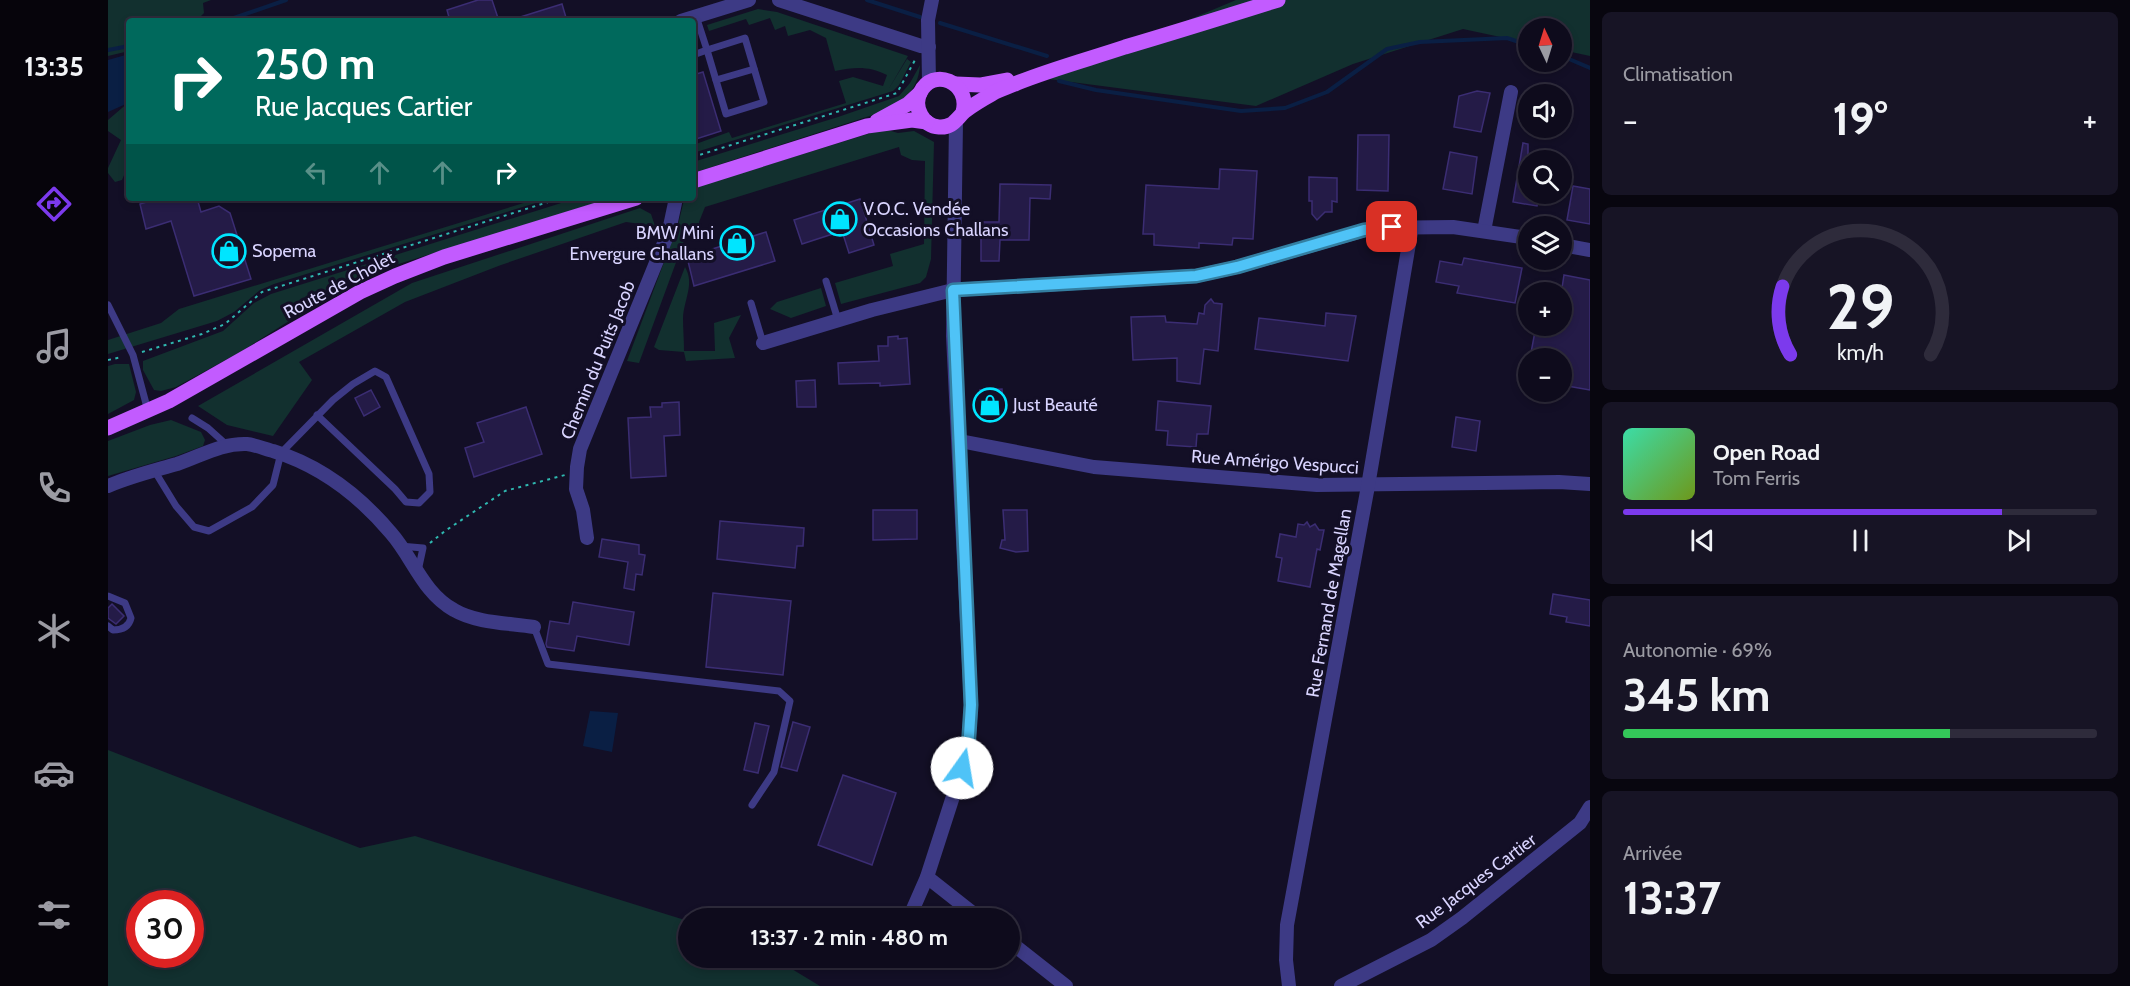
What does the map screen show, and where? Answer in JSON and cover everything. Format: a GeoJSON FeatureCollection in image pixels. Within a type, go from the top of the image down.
{"type":"FeatureCollection","features":[{"type":"Feature","properties":{"kind":"main road"},"geometry":{"type":"LineString","coordinates":[[696,180],[867,126],[912,120],[948,126],[994,92],[1042,73],[1278,0]]}},
{"type":"Feature","properties":{"kind":"main road"},"geometry":{"type":"LineString","coordinates":[[867,126],[937,85],[980,85],[1042,73]]}},
{"type":"Feature","properties":{"kind":"main road"},"geometry":{"type":"LineString","coordinates":[[937,85],[964,98],[960,117]]}},
{"type":"Feature","properties":{"kind":"main road"},"geometry":{"type":"LineString","coordinates":[[933,125],[918,110],[937,85]]}},
{"type":"Feature","properties":{"kind":"main road","name":"Route de Cholet"},"geometry":{"type":"LineString","coordinates":[[108,428],[148,411],[217,375],[360,292],[388,279],[444,257],[626,201]]}},
{"type":"Feature","properties":{"kind":"street"},"geometry":{"type":"LineString","coordinates":[[690,18],[749,0]]}},
{"type":"Feature","properties":{"kind":"street"},"geometry":{"type":"LineString","coordinates":[[778,0],[929,49]]}},
{"type":"Feature","properties":{"kind":"street"},"geometry":{"type":"LineString","coordinates":[[932,0],[928,20],[929,49],[937,85]]}},
{"type":"Feature","properties":{"kind":"street"},"geometry":{"type":"LineString","coordinates":[[1484,231],[1511,92]]}},
{"type":"Feature","properties":{"kind":"street"},"geometry":{"type":"LineString","coordinates":[[913,908],[927,877],[968,750],[971,705],[953,290],[955,152],[960,117]]}},
{"type":"Feature","properties":{"kind":"street"},"geometry":{"type":"LineString","coordinates":[[933,125],[955,152]]}},
{"type":"Feature","properties":{"kind":"street","name":"Chemin du Puits Jacob"},"geometry":{"type":"LineString","coordinates":[[587,538],[583,510],[576,489],[580,448],[669,231],[675,201]]}},
{"type":"Feature","properties":{"kind":"street"},"geometry":{"type":"LineString","coordinates":[[763,343],[838,320],[953,290],[1196,276],[1237,267],[1364,230],[1412,226],[1484,231],[1518,236]]}},
{"type":"Feature","properties":{"kind":"street","name":"Rue Fernand de Magellan"},"geometry":{"type":"LineString","coordinates":[[1289,986],[1286,960],[1287,926],[1368,486],[1412,226]]}},
{"type":"Feature","properties":{"kind":"street"},"geometry":{"type":"LineString","coordinates":[[1572,247],[1590,250]]}},
{"type":"Feature","properties":{"kind":"street","name":"Rue Amérigo Vespucci"},"geometry":{"type":"LineString","coordinates":[[960,441],[1094,467],[1317,485],[1559,482],[1590,484]]}},
{"type":"Feature","properties":{"kind":"street"},"geometry":{"type":"LineString","coordinates":[[108,486],[179,464],[212,449],[249,444],[281,453],[338,481],[364,503],[393,535],[434,595],[456,612],[476,618],[534,627]]}},
{"type":"Feature","properties":{"kind":"street","name":"Rue Jacques Cartier"},"geometry":{"type":"LineString","coordinates":[[1341,986],[1431,940],[1462,918],[1580,824],[1590,807]]}},
{"type":"Feature","properties":{"kind":"street"},"geometry":{"type":"LineString","coordinates":[[927,877],[966,908]]}},
{"type":"Feature","properties":{"kind":"street"},"geometry":{"type":"LineString","coordinates":[[1020,950],[1066,986]]}},
{"type":"Feature","properties":{"kind":"lane"},"geometry":{"type":"LineString","coordinates":[[696,16],[707,50],[726,114],[764,102],[745,38],[707,50],[696,54]]}},
{"type":"Feature","properties":{"kind":"lane"},"geometry":{"type":"LineString","coordinates":[[716,80],[754,69]]}},
{"type":"Feature","properties":{"kind":"lane"},"geometry":{"type":"LineString","coordinates":[[826,281],[838,320]]}},
{"type":"Feature","properties":{"kind":"lane"},"geometry":{"type":"LineString","coordinates":[[751,303],[763,343]]}},
{"type":"Feature","properties":{"kind":"lane"},"geometry":{"type":"LineString","coordinates":[[108,305],[133,355],[148,411]]}},
{"type":"Feature","properties":{"kind":"lane"},"geometry":{"type":"LineString","coordinates":[[154,470],[176,506],[194,527],[209,531],[252,507],[273,485],[281,453],[317,415],[353,384],[375,371],[386,377],[429,474],[430,492],[419,503],[406,502],[317,415]]}},
{"type":"Feature","properties":{"kind":"lane"},"geometry":{"type":"LineString","coordinates":[[192,418],[208,428],[228,446]]}},
{"type":"Feature","properties":{"kind":"lane"},"geometry":{"type":"LineString","coordinates":[[400,546],[423,548],[417,573]]}},
{"type":"Feature","properties":{"kind":"lane"},"geometry":{"type":"LineString","coordinates":[[108,596],[125,603],[131,618],[125,627],[118,630],[113,630],[108,626]]}},
{"type":"Feature","properties":{"kind":"lane"},"geometry":{"type":"LineString","coordinates":[[534,627],[549,664],[779,691],[790,701],[774,772],[752,805]]}},
{"type":"Feature","properties":{"kind":"path"},"geometry":{"type":"LineString","coordinates":[[696,156],[897,93],[915,61],[912,53]]}},
{"type":"Feature","properties":{"kind":"path"},"geometry":{"type":"LineString","coordinates":[[108,360],[133,355],[202,334],[225,324],[262,292],[551,201]]}},
{"type":"Feature","properties":{"kind":"path"},"geometry":{"type":"LineString","coordinates":[[423,548],[505,491],[577,472]]}},
{"type":"Feature","properties":{"kind":"green space"},"geometry":{"type":"Polygon","coordinates":[[[108,0],[211,0],[203,3],[204,13],[199,18],[126,18],[126,52],[108,56],[108,0]]]}},
{"type":"Feature","properties":{"kind":"green space"},"geometry":{"type":"Polygon","coordinates":[[[1236,0],[1590,0],[1590,56],[1572,52],[1572,18],[1518,18],[1518,41],[1463,29],[1353,64],[1256,106],[1048,79],[1236,0]]]}},
{"type":"Feature","properties":{"kind":"green space"},"geometry":{"type":"Polygon","coordinates":[[[758,9],[777,12],[908,56],[888,90],[907,59],[911,62],[899,85],[893,91],[696,152],[696,144],[729,132],[732,138],[846,103],[839,81],[853,77],[883,86],[887,75],[874,70],[856,68],[835,71],[826,38],[810,30],[788,36],[785,26],[775,30],[770,18],[749,25],[746,19],[709,31],[707,25],[758,9]]]}},
{"type":"Feature","properties":{"kind":"green space"},"geometry":{"type":"Polygon","coordinates":[[[920,65],[913,88],[904,98],[885,111],[696,172],[696,161],[899,96],[910,83],[920,65]]]}},
{"type":"Feature","properties":{"kind":"green space"},"geometry":{"type":"Polygon","coordinates":[[[126,105],[126,170],[122,180],[115,182],[108,173],[108,168],[121,140],[108,131],[108,120],[126,105]]]}},
{"type":"Feature","properties":{"kind":"green space"},"geometry":{"type":"Polygon","coordinates":[[[884,129],[898,133],[914,131],[934,142],[931,259],[926,277],[920,283],[841,304],[835,283],[893,266],[890,254],[924,244],[925,161],[912,160],[901,155],[899,147],[705,207],[699,222],[703,235],[685,238],[639,363],[627,361],[678,225],[684,201],[696,201],[696,187],[884,129]]]}},
{"type":"Feature","properties":{"kind":"green space"},"geometry":{"type":"Polygon","coordinates":[[[530,201],[542,201],[274,284],[260,290],[234,312],[217,321],[108,354],[108,340],[161,323],[179,309],[530,201]]]}},
{"type":"Feature","properties":{"kind":"green space"},"geometry":{"type":"Polygon","coordinates":[[[567,201],[601,201],[360,276],[242,351],[176,387],[161,391],[154,390],[143,370],[143,361],[223,331],[254,303],[271,294],[567,201]]]}},
{"type":"Feature","properties":{"kind":"green space"},"geometry":{"type":"Polygon","coordinates":[[[640,208],[651,214],[655,226],[626,222],[501,265],[405,302],[299,362],[312,380],[273,436],[227,425],[198,406],[412,283],[640,208]]]}},
{"type":"Feature","properties":{"kind":"green space"},"geometry":{"type":"Polygon","coordinates":[[[685,267],[689,286],[683,318],[684,351],[715,351],[714,323],[741,315],[729,338],[735,358],[686,361],[684,352],[659,350],[654,347],[685,267]]]}},
{"type":"Feature","properties":{"kind":"green space"},"geometry":{"type":"Polygon","coordinates":[[[821,288],[826,306],[791,318],[770,309],[777,302],[821,288]]]}},
{"type":"Feature","properties":{"kind":"green space"},"geometry":{"type":"Polygon","coordinates":[[[129,364],[136,392],[134,400],[108,414],[108,366],[129,364]]]}},
{"type":"Feature","properties":{"kind":"green space"},"geometry":{"type":"Polygon","coordinates":[[[171,420],[201,432],[205,440],[203,446],[108,476],[108,441],[150,425],[171,420]]]}},
{"type":"Feature","properties":{"kind":"green space"},"geometry":{"type":"Polygon","coordinates":[[[108,750],[360,848],[415,836],[678,918],[678,968],[790,968],[820,986],[108,986],[108,750]]]}},
{"type":"Feature","properties":{"kind":"water"},"geometry":{"type":"Polygon","coordinates":[[[126,55],[126,104],[108,112],[108,60],[126,55]]]}},
{"type":"Feature","properties":{"kind":"water"},"geometry":{"type":"Polygon","coordinates":[[[590,711],[618,713],[612,752],[583,746],[590,711]]]}},
{"type":"Feature","properties":{"kind":"building"},"geometry":{"type":"Polygon","coordinates":[[[478,0],[492,0],[498,18],[449,18],[447,10],[478,0]]]}},
{"type":"Feature","properties":{"kind":"building"},"geometry":{"type":"Polygon","coordinates":[[[562,4],[566,18],[517,18],[562,4]]]}},
{"type":"Feature","properties":{"kind":"building"},"geometry":{"type":"Polygon","coordinates":[[[703,72],[721,131],[696,139],[696,74],[703,72]]]}},
{"type":"Feature","properties":{"kind":"building"},"geometry":{"type":"Polygon","coordinates":[[[1477,91],[1490,93],[1481,132],[1454,127],[1459,96],[1477,91]]]}},
{"type":"Feature","properties":{"kind":"building"},"geometry":{"type":"Polygon","coordinates":[[[1358,135],[1389,135],[1388,191],[1357,190],[1358,135]]]}},
{"type":"Feature","properties":{"kind":"building"},"geometry":{"type":"Polygon","coordinates":[[[1523,143],[1528,144],[1528,150],[1522,150],[1523,143]]]}},
{"type":"Feature","properties":{"kind":"building"},"geometry":{"type":"Polygon","coordinates":[[[1450,152],[1477,157],[1472,194],[1443,189],[1450,152]]]}},
{"type":"Feature","properties":{"kind":"building"},"geometry":{"type":"Polygon","coordinates":[[[1220,169],[1257,171],[1253,239],[1233,238],[1232,245],[1199,243],[1199,248],[1154,245],[1154,234],[1143,234],[1146,185],[1219,189],[1220,169]]]}},
{"type":"Feature","properties":{"kind":"building"},"geometry":{"type":"Polygon","coordinates":[[[1518,172],[1518,203],[1513,202],[1518,172]]]}},
{"type":"Feature","properties":{"kind":"building"},"geometry":{"type":"Polygon","coordinates":[[[1309,177],[1337,178],[1337,202],[1332,201],[1332,212],[1325,212],[1317,220],[1312,214],[1312,201],[1309,201],[1309,177]]]}},
{"type":"Feature","properties":{"kind":"building"},"geometry":{"type":"Polygon","coordinates":[[[1000,184],[1051,185],[1050,199],[1030,198],[1029,240],[1000,240],[999,261],[981,261],[981,222],[999,222],[1000,184]]]}},
{"type":"Feature","properties":{"kind":"building"},"geometry":{"type":"Polygon","coordinates":[[[1573,186],[1590,189],[1590,224],[1572,221],[1572,216],[1568,216],[1570,204],[1572,204],[1573,186]]]}},
{"type":"Feature","properties":{"kind":"building"},"geometry":{"type":"Polygon","coordinates":[[[860,199],[874,245],[849,253],[842,231],[802,244],[794,220],[860,199]]]}},
{"type":"Feature","properties":{"kind":"building"},"geometry":{"type":"Polygon","coordinates":[[[150,201],[198,201],[201,212],[219,206],[230,213],[251,279],[194,296],[171,221],[146,229],[140,204],[150,201]]]}},
{"type":"Feature","properties":{"kind":"building"},"geometry":{"type":"Polygon","coordinates":[[[766,232],[775,261],[694,286],[687,257],[766,232]]]}},
{"type":"Feature","properties":{"kind":"building"},"geometry":{"type":"Polygon","coordinates":[[[1464,258],[1518,267],[1518,270],[1522,270],[1515,303],[1457,293],[1459,286],[1436,282],[1440,261],[1462,265],[1464,258]]]}},
{"type":"Feature","properties":{"kind":"building"},"geometry":{"type":"Polygon","coordinates":[[[1564,275],[1590,280],[1590,390],[1572,387],[1572,348],[1532,348],[1534,336],[1572,336],[1572,282],[1563,282],[1564,275]]]}},
{"type":"Feature","properties":{"kind":"building"},"geometry":{"type":"Polygon","coordinates":[[[1211,299],[1214,303],[1222,304],[1218,351],[1204,349],[1200,384],[1177,381],[1177,358],[1133,360],[1131,317],[1165,316],[1166,322],[1197,324],[1199,313],[1204,314],[1205,305],[1211,299]]]}},
{"type":"Feature","properties":{"kind":"building"},"geometry":{"type":"Polygon","coordinates":[[[1326,313],[1356,316],[1348,361],[1255,349],[1259,318],[1325,326],[1326,313]]]}},
{"type":"Feature","properties":{"kind":"building"},"geometry":{"type":"Polygon","coordinates":[[[898,336],[898,339],[907,338],[910,384],[880,386],[880,383],[839,384],[838,363],[879,361],[878,346],[888,346],[888,337],[898,336]]]}},
{"type":"Feature","properties":{"kind":"building"},"geometry":{"type":"Polygon","coordinates":[[[815,380],[816,407],[797,407],[796,381],[815,380]]]}},
{"type":"Feature","properties":{"kind":"building"},"geometry":{"type":"Polygon","coordinates":[[[1002,389],[1003,410],[981,411],[980,390],[1002,389]]]}},
{"type":"Feature","properties":{"kind":"building"},"geometry":{"type":"Polygon","coordinates":[[[371,390],[380,407],[364,416],[355,398],[371,390]]]}},
{"type":"Feature","properties":{"kind":"building"},"geometry":{"type":"Polygon","coordinates":[[[1158,401],[1211,406],[1208,434],[1197,434],[1196,447],[1167,445],[1168,431],[1156,430],[1158,401]]]}},
{"type":"Feature","properties":{"kind":"building"},"geometry":{"type":"Polygon","coordinates":[[[679,402],[680,435],[664,436],[666,476],[631,478],[628,418],[651,417],[650,407],[662,407],[662,403],[679,402]]]}},
{"type":"Feature","properties":{"kind":"building"},"geometry":{"type":"Polygon","coordinates":[[[526,407],[542,454],[474,477],[465,448],[484,442],[477,423],[526,407]]]}},
{"type":"Feature","properties":{"kind":"building"},"geometry":{"type":"Polygon","coordinates":[[[1456,417],[1480,421],[1476,451],[1452,447],[1456,417]]]}},
{"type":"Feature","properties":{"kind":"building"},"geometry":{"type":"Polygon","coordinates":[[[873,510],[917,510],[917,539],[873,540],[873,510]]]}},
{"type":"Feature","properties":{"kind":"building"},"geometry":{"type":"Polygon","coordinates":[[[1003,510],[1027,510],[1028,551],[1016,552],[1000,548],[1002,540],[1005,540],[1003,510]]]}},
{"type":"Feature","properties":{"kind":"building"},"geometry":{"type":"Polygon","coordinates":[[[720,521],[804,528],[803,546],[797,546],[795,568],[717,559],[720,521]]]}},
{"type":"Feature","properties":{"kind":"building"},"geometry":{"type":"Polygon","coordinates":[[[1307,522],[1310,527],[1315,524],[1319,530],[1324,530],[1320,550],[1317,549],[1310,587],[1278,581],[1282,558],[1276,557],[1280,534],[1296,537],[1298,524],[1304,525],[1307,522]]]}},
{"type":"Feature","properties":{"kind":"building"},"geometry":{"type":"Polygon","coordinates":[[[602,539],[639,545],[639,554],[645,555],[642,575],[636,574],[634,590],[624,588],[628,562],[599,557],[602,539]]]}},
{"type":"Feature","properties":{"kind":"building"},"geometry":{"type":"Polygon","coordinates":[[[713,593],[791,601],[783,675],[706,667],[713,593]]]}},
{"type":"Feature","properties":{"kind":"building"},"geometry":{"type":"Polygon","coordinates":[[[1553,594],[1590,600],[1590,626],[1566,622],[1567,617],[1550,614],[1553,594]]]}},
{"type":"Feature","properties":{"kind":"building"},"geometry":{"type":"Polygon","coordinates":[[[573,602],[634,612],[629,645],[577,636],[574,651],[547,647],[550,621],[569,624],[573,602]]]}},
{"type":"Feature","properties":{"kind":"building"},"geometry":{"type":"Polygon","coordinates":[[[112,604],[124,616],[116,624],[108,618],[108,608],[112,604]]]}},
{"type":"Feature","properties":{"kind":"building"},"geometry":{"type":"Polygon","coordinates":[[[793,722],[810,727],[797,771],[781,767],[793,722]]]}},
{"type":"Feature","properties":{"kind":"building"},"geometry":{"type":"Polygon","coordinates":[[[755,723],[769,726],[758,773],[744,770],[755,723]]]}},
{"type":"Feature","properties":{"kind":"building"},"geometry":{"type":"Polygon","coordinates":[[[843,775],[896,793],[872,865],[818,845],[843,775]]]}},
{"type":"Feature","properties":{"kind":"waterway"},"geometry":{"type":"LineString","coordinates":[[234,18],[286,0]]}},
{"type":"Feature","properties":{"kind":"waterway"},"geometry":{"type":"LineString","coordinates":[[867,0],[920,17]]}},
{"type":"Feature","properties":{"kind":"waterway"},"geometry":{"type":"LineString","coordinates":[[940,23],[1047,56]]}},
{"type":"Feature","properties":{"kind":"waterway"},"geometry":{"type":"LineString","coordinates":[[1059,81],[1096,90],[1241,111],[1285,108],[1327,92],[1387,49],[1420,42],[1507,38],[1518,42]]}},
{"type":"Feature","properties":{"kind":"waterway"},"geometry":{"type":"LineString","coordinates":[[108,50],[126,47]]}},
{"type":"Feature","properties":{"kind":"waterway"},"geometry":{"type":"LineString","coordinates":[[1572,60],[1590,68]]}},
{"type":"Feature","properties":{"kind":"place","name":"V.O.C. Vendée Occasions Challans"},"geometry":{"type":"Point","coordinates":[840,219]}},
{"type":"Feature","properties":{"kind":"place","name":"BMW Mini Envergure Challans"},"geometry":{"type":"Point","coordinates":[737,243]}},
{"type":"Feature","properties":{"kind":"place","name":"Sopema"},"geometry":{"type":"Point","coordinates":[229,251]}},
{"type":"Feature","properties":{"kind":"place","name":"Just Beauté"},"geometry":{"type":"Point","coordinates":[990,405]}},
{"type":"Feature","properties":{"kind":"route"},"geometry":{"type":"LineString","coordinates":[[962,768],[968,750],[971,705],[960,441],[953,336],[953,290],[1196,276],[1237,267],[1364,230],[1392,227]]}}]}
